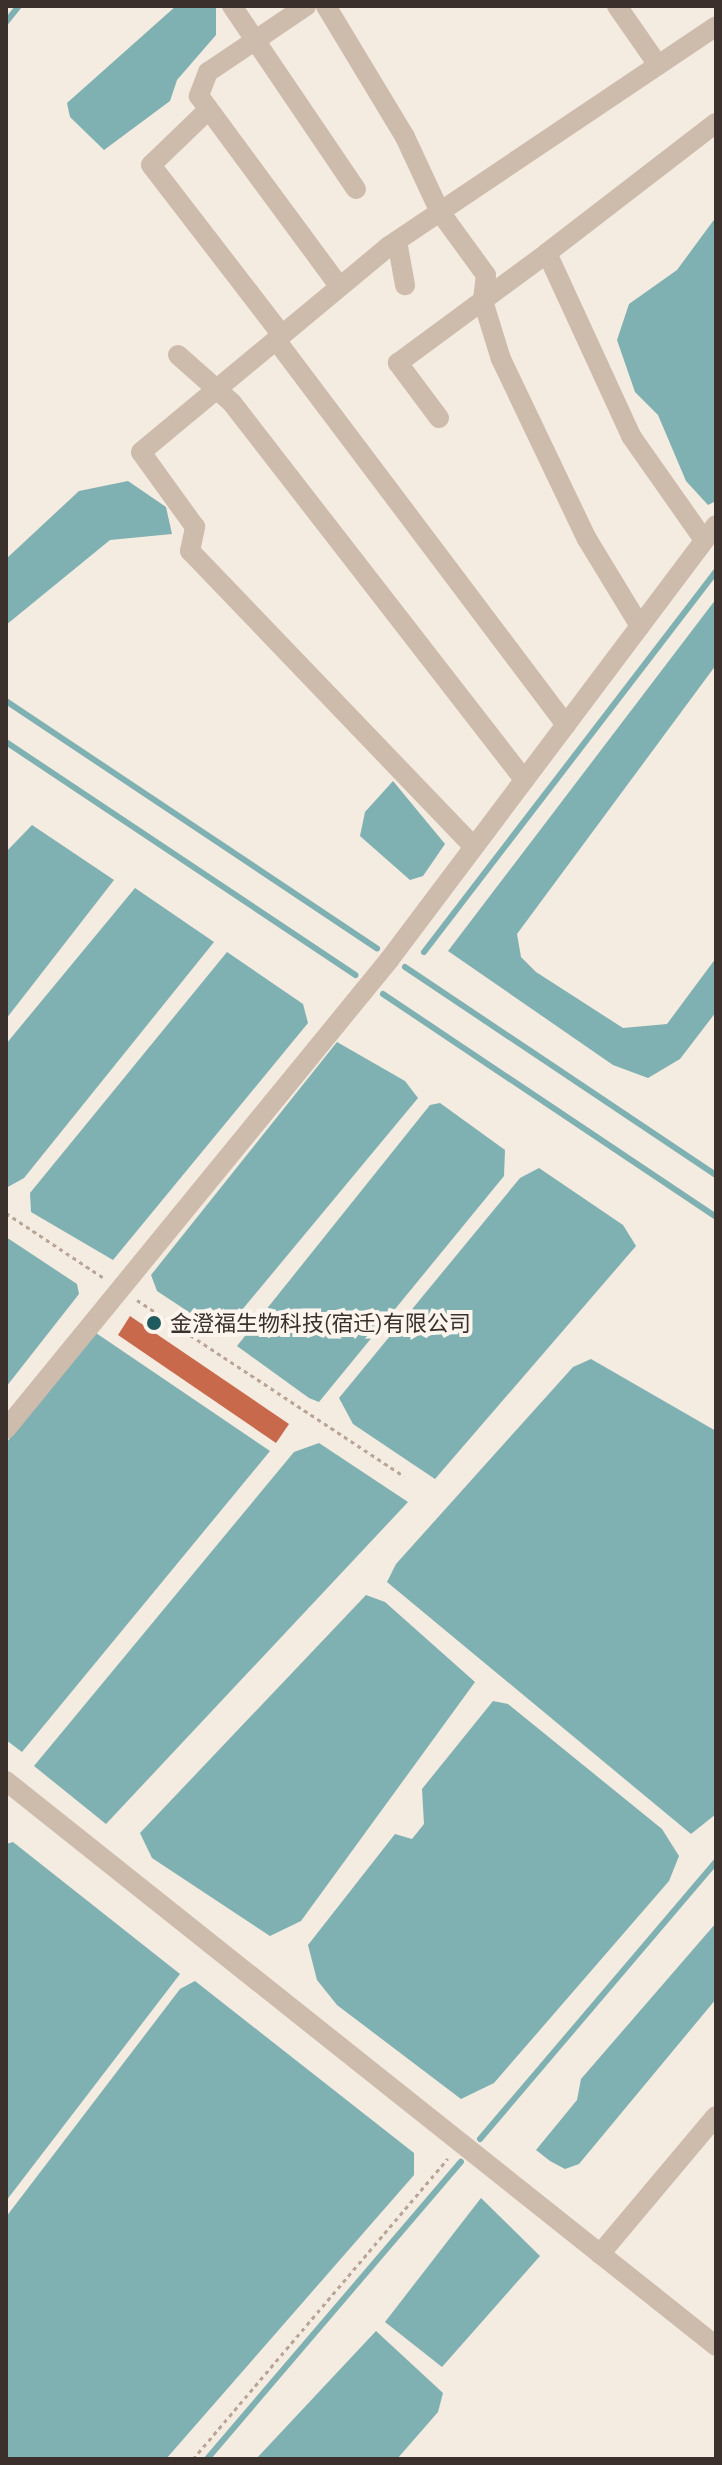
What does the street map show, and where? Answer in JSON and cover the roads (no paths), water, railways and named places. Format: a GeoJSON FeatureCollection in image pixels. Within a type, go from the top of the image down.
{"type":"FeatureCollection","features":[{"type":"Feature","properties":{"kind":"street"},"geometry":{"type":"LineString","coordinates":[[232,6],[257,38],[356,189]]}},
{"type":"Feature","properties":{"kind":"street"},"geometry":{"type":"LineString","coordinates":[[306,6],[257,38],[199,84],[206,112],[340,287]]}},
{"type":"Feature","properties":{"kind":"street"},"geometry":{"type":"LineString","coordinates":[[326,6],[405,137],[440,212],[486,275],[485,297],[501,359],[587,539],[640,626]]}},
{"type":"Feature","properties":{"kind":"street"},"geometry":{"type":"LineString","coordinates":[[617,6],[658,65]]}},
{"type":"Feature","properties":{"kind":"street"},"geometry":{"type":"LineString","coordinates":[[474,847],[190,551],[195,527],[141,452],[397,241],[716,26]]}},
{"type":"Feature","properties":{"kind":"street"},"geometry":{"type":"LineString","coordinates":[[206,112],[151,165],[566,725]]}},
{"type":"Feature","properties":{"kind":"street"},"geometry":{"type":"LineString","coordinates":[[439,418],[398,363],[716,123]]}},
{"type":"Feature","properties":{"kind":"street"},"geometry":{"type":"LineString","coordinates":[[397,241],[405,285]]}},
{"type":"Feature","properties":{"kind":"street"},"geometry":{"type":"LineString","coordinates":[[6,1429],[474,847],[710,532],[631,436],[547,253]]}},
{"type":"Feature","properties":{"kind":"street"},"geometry":{"type":"LineString","coordinates":[[178,355],[218,388],[524,780]]}},
{"type":"Feature","properties":{"kind":"street"},"geometry":{"type":"LineString","coordinates":[[6,1781],[716,2346]]}},
{"type":"Feature","properties":{"kind":"street"},"geometry":{"type":"LineString","coordinates":[[600,2254],[716,2116]]}},
{"type":"Feature","properties":{"kind":"water"},"geometry":{"type":"Polygon","coordinates":[[[176,6],[216,6],[216,35],[177,80],[170,101],[104,150],[70,117],[67,103],[176,6]]]}},
{"type":"Feature","properties":{"kind":"water"},"geometry":{"type":"Polygon","coordinates":[[[716,217],[716,501],[708,505],[686,481],[658,415],[635,392],[617,340],[629,304],[677,270],[716,217]]]}},
{"type":"Feature","properties":{"kind":"water"},"geometry":{"type":"Polygon","coordinates":[[[128,481],[166,507],[172,534],[110,540],[6,625],[6,559],[79,491],[128,481]]]}},
{"type":"Feature","properties":{"kind":"water"},"geometry":{"type":"Polygon","coordinates":[[[716,599],[716,665],[517,934],[521,957],[536,972],[623,1028],[667,1024],[716,958],[716,1012],[680,1059],[648,1078],[613,1065],[448,951],[716,599]]]}},
{"type":"Feature","properties":{"kind":"water"},"geometry":{"type":"Polygon","coordinates":[[[393,781],[445,844],[423,876],[410,880],[360,836],[365,812],[393,781]]]}},
{"type":"Feature","properties":{"kind":"water"},"geometry":{"type":"Polygon","coordinates":[[[32,825],[114,880],[6,1019],[6,852],[32,825]]]}},
{"type":"Feature","properties":{"kind":"water"},"geometry":{"type":"Polygon","coordinates":[[[135,888],[214,942],[24,1178],[6,1188],[6,1044],[135,888]]]}},
{"type":"Feature","properties":{"kind":"water"},"geometry":{"type":"Polygon","coordinates":[[[227,952],[303,1004],[308,1023],[113,1260],[31,1212],[30,1193],[227,952]]]}},
{"type":"Feature","properties":{"kind":"water"},"geometry":{"type":"Polygon","coordinates":[[[337,1042],[405,1081],[418,1098],[222,1334],[157,1291],[151,1275],[337,1042]]]}},
{"type":"Feature","properties":{"kind":"water"},"geometry":{"type":"Polygon","coordinates":[[[440,1103],[505,1150],[504,1176],[319,1402],[309,1398],[237,1346],[430,1105],[440,1103]]]}},
{"type":"Feature","properties":{"kind":"water"},"geometry":{"type":"Polygon","coordinates":[[[539,1168],[623,1225],[636,1246],[435,1479],[353,1424],[339,1398],[520,1178],[539,1168]]]}},
{"type":"Feature","properties":{"kind":"water"},"geometry":{"type":"Polygon","coordinates":[[[6,1237],[77,1284],[79,1294],[6,1387],[6,1237]]]}},
{"type":"Feature","properties":{"kind":"water"},"geometry":{"type":"Polygon","coordinates":[[[96,1333],[270,1451],[22,1752],[6,1740],[6,1443],[96,1333]]]}},
{"type":"Feature","properties":{"kind":"water"},"geometry":{"type":"Polygon","coordinates":[[[591,1359],[716,1431],[716,1814],[691,1834],[387,1582],[396,1564],[573,1367],[591,1359]]]}},
{"type":"Feature","properties":{"kind":"water"},"geometry":{"type":"Polygon","coordinates":[[[319,1443],[408,1502],[106,1824],[34,1766],[294,1452],[319,1443]]]}},
{"type":"Feature","properties":{"kind":"water"},"geometry":{"type":"Polygon","coordinates":[[[366,1595],[385,1602],[475,1682],[301,1921],[270,1936],[152,1858],[140,1833],[366,1595]]]}},
{"type":"Feature","properties":{"kind":"water"},"geometry":{"type":"Polygon","coordinates":[[[493,1701],[508,1704],[662,1829],[679,1856],[669,1881],[494,2083],[461,2099],[337,2005],[317,1980],[308,1945],[395,1834],[412,1839],[424,1824],[422,1789],[493,1701]]]}},
{"type":"Feature","properties":{"kind":"water"},"geometry":{"type":"Polygon","coordinates":[[[13,1842],[180,1974],[6,2201],[6,1844],[13,1842]]]}},
{"type":"Feature","properties":{"kind":"water"},"geometry":{"type":"Polygon","coordinates":[[[716,1923],[716,1999],[579,2164],[565,2169],[550,2161],[536,2150],[577,2100],[581,2079],[716,1923]]]}},
{"type":"Feature","properties":{"kind":"water"},"geometry":{"type":"Polygon","coordinates":[[[195,1981],[414,2153],[414,2175],[166,2459],[6,2459],[6,2217],[180,1989],[195,1981]]]}},
{"type":"Feature","properties":{"kind":"water"},"geometry":{"type":"Polygon","coordinates":[[[481,2198],[540,2256],[442,2367],[385,2322],[481,2198]]]}},
{"type":"Feature","properties":{"kind":"water"},"geometry":{"type":"Polygon","coordinates":[[[376,2331],[443,2393],[438,2412],[397,2459],[256,2459],[376,2331]]]}},
{"type":"Feature","properties":{"kind":"waterway"},"geometry":{"type":"LineString","coordinates":[[6,22],[19,6]]}},
{"type":"Feature","properties":{"kind":"waterway"},"geometry":{"type":"LineString","coordinates":[[424,952],[716,571]]}},
{"type":"Feature","properties":{"kind":"waterway"},"geometry":{"type":"LineString","coordinates":[[6,701],[377,948]]}},
{"type":"Feature","properties":{"kind":"waterway"},"geometry":{"type":"LineString","coordinates":[[6,742],[355,975]]}},
{"type":"Feature","properties":{"kind":"waterway"},"geometry":{"type":"LineString","coordinates":[[405,967],[716,1175]]}},
{"type":"Feature","properties":{"kind":"waterway"},"geometry":{"type":"LineString","coordinates":[[383,994],[716,1217]]}},
{"type":"Feature","properties":{"kind":"waterway"},"geometry":{"type":"LineString","coordinates":[[480,2139],[716,1862]]}},
{"type":"Feature","properties":{"kind":"waterway"},"geometry":{"type":"LineString","coordinates":[[207,2459],[461,2162]]}},
{"type":"Feature","properties":{"kind":"place","name":"金澄福生物科技(宿迁)有限公司"},"geometry":{"type":"Point","coordinates":[154,1323]}}]}
